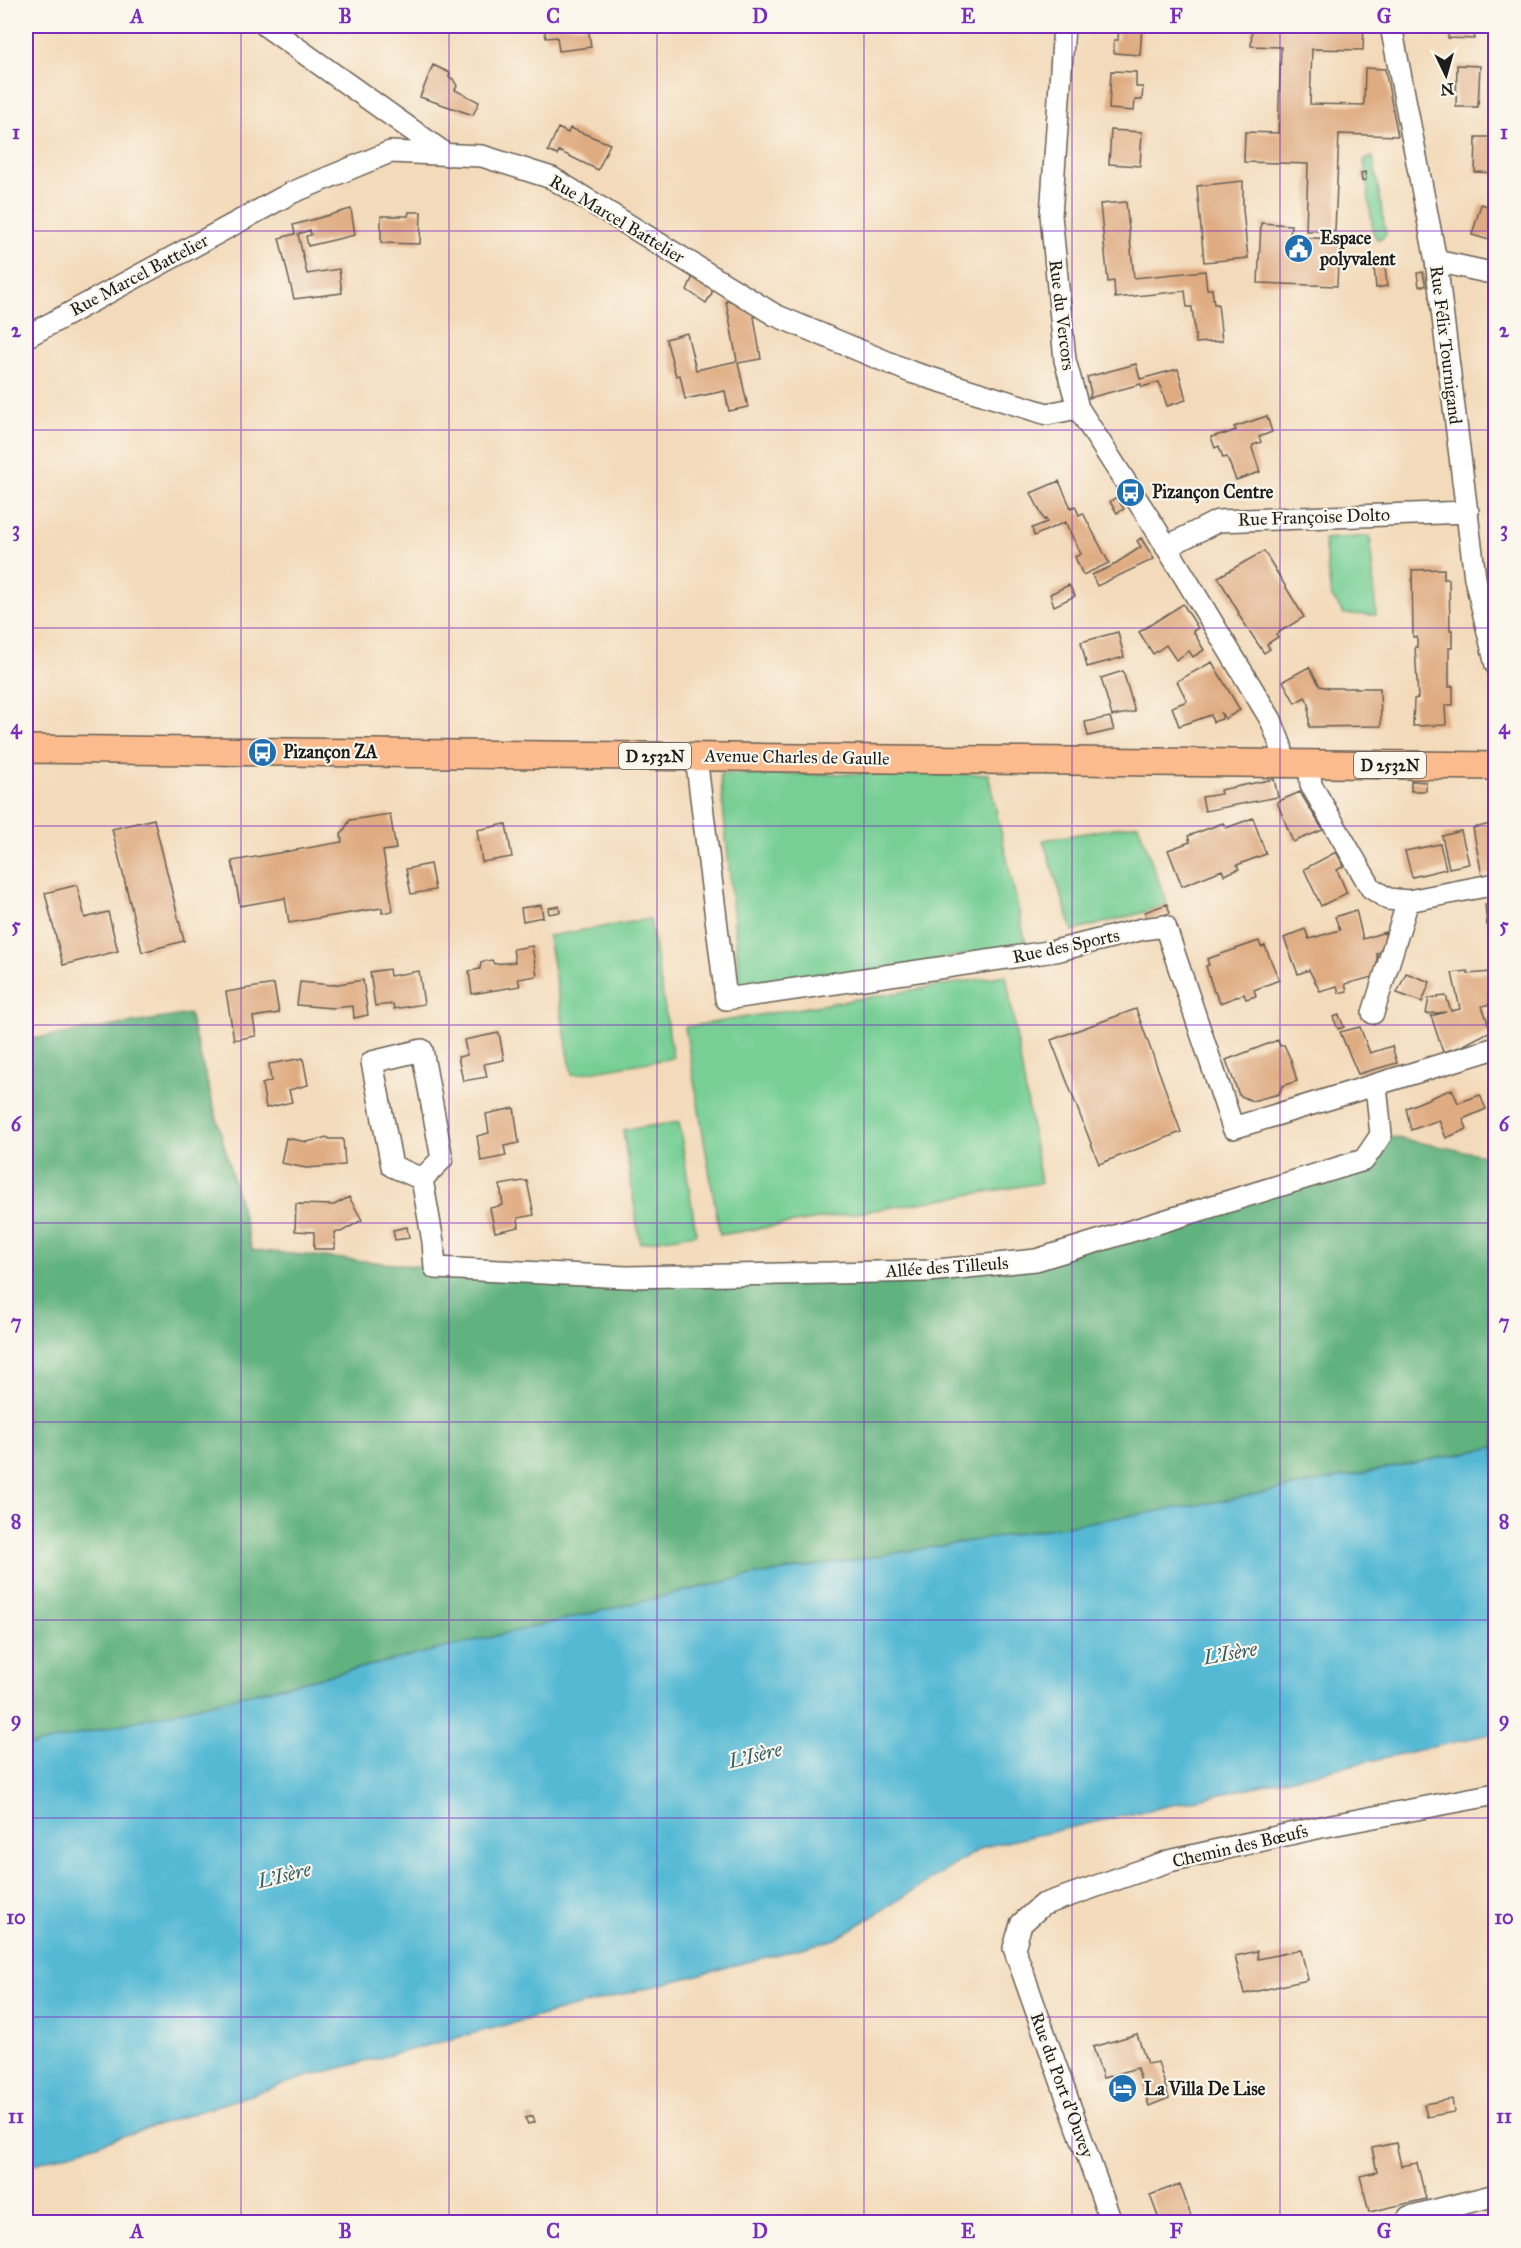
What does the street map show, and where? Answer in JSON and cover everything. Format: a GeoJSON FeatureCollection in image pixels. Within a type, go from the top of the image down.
{"type":"FeatureCollection","features":[{"type":"Feature","properties":{"kind":"main road","name":"Avenue Charles de Gaulle"},"geometry":{"type":"LineString","coordinates":[[26,749],[1496,766]]}},
{"type":"Feature","properties":{"kind":"street"},"geometry":{"type":"LineString","coordinates":[[266,26],[447,154]]}},
{"type":"Feature","properties":{"kind":"street","name":"Rue du Vercors"},"geometry":{"type":"LineString","coordinates":[[1064,26],[1052,215],[1065,360],[1078,408],[1272,720],[1279,740],[1311,784],[1371,888],[1388,899],[1408,901]]}},
{"type":"Feature","properties":{"kind":"street","name":"Rue Félix Tournigand"},"geometry":{"type":"LineString","coordinates":[[1391,26],[1436,261],[1475,578],[1496,665]]}},
{"type":"Feature","properties":{"kind":"street","name":"Rue Marcel Battelier"},"geometry":{"type":"LineString","coordinates":[[26,337],[291,193],[390,152],[482,156],[552,178],[775,315],[911,372],[1047,414],[1078,408]]}},
{"type":"Feature","properties":{"kind":"street"},"geometry":{"type":"LineString","coordinates":[[1436,261],[1496,274]]}},
{"type":"Feature","properties":{"kind":"street","name":"Rue Françoise Dolto"},"geometry":{"type":"LineString","coordinates":[[1166,547],[1218,521],[1468,512]]}},
{"type":"Feature","properties":{"kind":"street","name":"Rue des Sports"},"geometry":{"type":"LineString","coordinates":[[696,757],[726,999],[1055,951],[1143,929],[1165,926],[1233,1128],[1496,1048]]}},
{"type":"Feature","properties":{"kind":"street"},"geometry":{"type":"LineString","coordinates":[[1373,1013],[1408,901],[1496,884]]}},
{"type":"Feature","properties":{"kind":"street"},"geometry":{"type":"LineString","coordinates":[[422,1050],[442,1159],[422,1179],[392,1166],[372,1062],[422,1050]]}},
{"type":"Feature","properties":{"kind":"street","name":"Allée des Tilleuls"},"geometry":{"type":"LineString","coordinates":[[422,1179],[435,1268],[627,1277],[928,1271],[1036,1260],[1364,1160],[1381,1135],[1376,1085]]}},
{"type":"Feature","properties":{"kind":"street","name":"Chemin des Bœufs"},"geometry":{"type":"LineString","coordinates":[[1014,1948],[1021,1924],[1042,1905],[1169,1861],[1321,1827],[1496,1794]]}},
{"type":"Feature","properties":{"kind":"street","name":"Rue du Port d'Ouvey"},"geometry":{"type":"LineString","coordinates":[[1014,1948],[1111,2223]]}},
{"type":"Feature","properties":{"kind":"street"},"geometry":{"type":"LineString","coordinates":[[1409,2217],[1496,2195]]}},
{"type":"Feature","properties":{"kind":"green space"},"geometry":{"type":"Polygon","coordinates":[[[1373,157],[1386,235],[1381,239],[1377,239],[1373,232],[1364,160],[1373,157]]]}},
{"type":"Feature","properties":{"kind":"green space"},"geometry":{"type":"Polygon","coordinates":[[[1370,536],[1376,615],[1344,614],[1331,595],[1324,539],[1370,536]]]}},
{"type":"Feature","properties":{"kind":"green space"},"geometry":{"type":"Polygon","coordinates":[[[720,774],[988,774],[1026,944],[758,991],[740,984],[720,774]]]}},
{"type":"Feature","properties":{"kind":"green space"},"geometry":{"type":"Polygon","coordinates":[[[1138,824],[1167,904],[1073,931],[1043,840],[1138,824]]]}},
{"type":"Feature","properties":{"kind":"green space"},"geometry":{"type":"Polygon","coordinates":[[[650,919],[673,1058],[572,1075],[548,936],[650,919]]]}},
{"type":"Feature","properties":{"kind":"green space"},"geometry":{"type":"Polygon","coordinates":[[[1006,975],[1041,1183],[720,1235],[685,1027],[1006,975]]]}},
{"type":"Feature","properties":{"kind":"green space"},"geometry":{"type":"Polygon","coordinates":[[[189,1014],[252,1250],[435,1268],[615,1277],[1036,1260],[1364,1160],[1381,1135],[1495,1157],[1495,1447],[1222,1501],[745,1577],[26,1747],[26,1040],[189,1014]]]}},
{"type":"Feature","properties":{"kind":"green space"},"geometry":{"type":"Polygon","coordinates":[[[679,1122],[696,1234],[640,1243],[623,1130],[679,1122]]]}},
{"type":"Feature","properties":{"kind":"water","name":"L'Isère"},"geometry":{"type":"Polygon","coordinates":[[[1495,1447],[1495,1733],[983,1847],[836,1939],[306,2077],[26,2167],[26,1747],[745,1577],[1222,1501],[1495,1447]]]}},
{"type":"Feature","properties":{"kind":"building"},"geometry":{"type":"Polygon","coordinates":[[[303,26],[347,26],[346,31],[303,26]]]}},
{"type":"Feature","properties":{"kind":"building"},"geometry":{"type":"Polygon","coordinates":[[[544,26],[588,26],[591,47],[559,51],[557,37],[546,38],[544,26]]]}},
{"type":"Feature","properties":{"kind":"building"},"geometry":{"type":"Polygon","coordinates":[[[1119,26],[1142,26],[1140,55],[1114,53],[1114,40],[1118,40],[1119,26]]]}},
{"type":"Feature","properties":{"kind":"building"},"geometry":{"type":"Polygon","coordinates":[[[1252,26],[1364,26],[1363,50],[1312,49],[1310,104],[1364,105],[1365,68],[1385,69],[1398,136],[1339,134],[1335,231],[1306,231],[1308,164],[1244,162],[1245,132],[1278,133],[1281,47],[1251,46],[1252,26]]]}},
{"type":"Feature","properties":{"kind":"building"},"geometry":{"type":"Polygon","coordinates":[[[1449,26],[1475,26],[1474,39],[1448,38],[1449,26]]]}},
{"type":"Feature","properties":{"kind":"building"},"geometry":{"type":"Polygon","coordinates":[[[433,65],[450,73],[449,77],[457,86],[455,90],[479,102],[473,115],[420,97],[433,65]]]}},
{"type":"Feature","properties":{"kind":"building"},"geometry":{"type":"Polygon","coordinates":[[[1457,65],[1480,66],[1478,107],[1456,107],[1457,65]]]}},
{"type":"Feature","properties":{"kind":"building"},"geometry":{"type":"Polygon","coordinates":[[[1111,71],[1136,72],[1136,87],[1143,87],[1142,100],[1135,100],[1134,111],[1109,109],[1111,71]]]}},
{"type":"Feature","properties":{"kind":"building"},"geometry":{"type":"Polygon","coordinates":[[[558,128],[568,133],[570,128],[610,144],[598,170],[559,151],[557,155],[548,151],[558,128]]]}},
{"type":"Feature","properties":{"kind":"building"},"geometry":{"type":"Polygon","coordinates":[[[1111,130],[1142,132],[1140,166],[1109,164],[1111,130]]]}},
{"type":"Feature","properties":{"kind":"building"},"geometry":{"type":"Polygon","coordinates":[[[1476,137],[1496,137],[1496,173],[1475,172],[1476,137]]]}},
{"type":"Feature","properties":{"kind":"building"},"geometry":{"type":"Polygon","coordinates":[[[1365,172],[1366,180],[1362,181],[1361,173],[1365,172]]]}},
{"type":"Feature","properties":{"kind":"building"},"geometry":{"type":"Polygon","coordinates":[[[1243,181],[1243,210],[1248,258],[1204,262],[1197,186],[1243,181]]]}},
{"type":"Feature","properties":{"kind":"building"},"geometry":{"type":"Polygon","coordinates":[[[1126,202],[1134,278],[1205,271],[1207,289],[1212,289],[1214,304],[1218,304],[1222,341],[1196,343],[1192,307],[1187,307],[1185,291],[1115,298],[1114,281],[1108,282],[1100,204],[1126,202]]]}},
{"type":"Feature","properties":{"kind":"building"},"geometry":{"type":"Polygon","coordinates":[[[1481,204],[1496,209],[1496,242],[1472,235],[1481,204]]]}},
{"type":"Feature","properties":{"kind":"building"},"geometry":{"type":"Polygon","coordinates":[[[351,209],[355,235],[308,246],[306,236],[311,235],[310,230],[298,234],[307,274],[339,269],[342,293],[294,299],[279,238],[295,234],[293,225],[351,209]]]}},
{"type":"Feature","properties":{"kind":"building"},"geometry":{"type":"Polygon","coordinates":[[[409,212],[421,212],[420,244],[381,243],[381,216],[408,216],[409,212]]]}},
{"type":"Feature","properties":{"kind":"building","name":"Espace polyvalent"},"geometry":{"type":"Polygon","coordinates":[[[1261,223],[1291,225],[1290,237],[1339,239],[1337,286],[1258,283],[1261,223]]]}},
{"type":"Feature","properties":{"kind":"building"},"geometry":{"type":"Polygon","coordinates":[[[1385,266],[1387,286],[1376,288],[1374,267],[1385,266]]]}},
{"type":"Feature","properties":{"kind":"building"},"geometry":{"type":"Polygon","coordinates":[[[1423,272],[1426,286],[1419,286],[1417,273],[1423,272]]]}},
{"type":"Feature","properties":{"kind":"building"},"geometry":{"type":"Polygon","coordinates":[[[694,274],[711,286],[712,293],[706,303],[687,290],[694,274]]]}},
{"type":"Feature","properties":{"kind":"building"},"geometry":{"type":"Polygon","coordinates":[[[731,298],[753,311],[761,359],[738,363],[748,407],[729,411],[725,391],[685,399],[680,375],[676,376],[666,339],[687,333],[696,370],[737,361],[726,301],[730,301],[731,298]]]}},
{"type":"Feature","properties":{"kind":"building"},"geometry":{"type":"Polygon","coordinates":[[[1136,364],[1140,379],[1178,369],[1186,400],[1167,406],[1159,382],[1142,387],[1141,384],[1089,398],[1091,393],[1087,377],[1136,364]]]}},
{"type":"Feature","properties":{"kind":"building"},"geometry":{"type":"Polygon","coordinates":[[[1267,416],[1272,432],[1259,437],[1261,442],[1253,445],[1252,448],[1260,472],[1236,480],[1227,457],[1223,458],[1219,446],[1215,448],[1211,437],[1236,430],[1234,427],[1267,416]]]}},
{"type":"Feature","properties":{"kind":"building"},"geometry":{"type":"Polygon","coordinates":[[[1059,481],[1071,508],[1075,506],[1079,515],[1083,513],[1109,563],[1083,575],[1075,557],[1081,554],[1065,522],[1034,536],[1032,528],[1047,522],[1031,493],[1059,481]]]}},
{"type":"Feature","properties":{"kind":"building"},"geometry":{"type":"Polygon","coordinates":[[[1116,497],[1124,509],[1117,513],[1110,502],[1116,497]]]}},
{"type":"Feature","properties":{"kind":"building"},"geometry":{"type":"Polygon","coordinates":[[[1141,538],[1154,559],[1097,586],[1092,575],[1110,567],[1141,547],[1137,541],[1141,538]]]}},
{"type":"Feature","properties":{"kind":"building"},"geometry":{"type":"Polygon","coordinates":[[[1264,551],[1304,617],[1276,634],[1278,637],[1267,644],[1270,649],[1264,653],[1238,614],[1218,577],[1264,551]]]}},
{"type":"Feature","properties":{"kind":"building"},"geometry":{"type":"Polygon","coordinates":[[[1444,569],[1444,579],[1449,579],[1452,648],[1449,648],[1449,687],[1453,686],[1453,705],[1445,705],[1446,725],[1413,726],[1414,699],[1418,698],[1415,647],[1417,647],[1417,637],[1413,637],[1412,570],[1444,569]]]}},
{"type":"Feature","properties":{"kind":"building"},"geometry":{"type":"Polygon","coordinates":[[[1069,585],[1075,596],[1054,606],[1050,594],[1069,585]]]}},
{"type":"Feature","properties":{"kind":"building"},"geometry":{"type":"Polygon","coordinates":[[[1183,604],[1198,628],[1193,631],[1204,650],[1193,657],[1189,651],[1176,660],[1166,645],[1153,654],[1139,632],[1183,604]]]}},
{"type":"Feature","properties":{"kind":"building"},"geometry":{"type":"Polygon","coordinates":[[[1118,632],[1124,657],[1087,667],[1081,642],[1118,632]]]}},
{"type":"Feature","properties":{"kind":"building"},"geometry":{"type":"Polygon","coordinates":[[[1212,662],[1240,710],[1225,719],[1221,712],[1222,719],[1213,722],[1211,715],[1179,726],[1172,707],[1187,701],[1177,681],[1212,662]]]}},
{"type":"Feature","properties":{"kind":"building"},"geometry":{"type":"Polygon","coordinates":[[[1309,667],[1320,686],[1380,688],[1381,726],[1309,727],[1309,704],[1305,697],[1295,703],[1283,681],[1309,667]]]}},
{"type":"Feature","properties":{"kind":"building"},"geometry":{"type":"Polygon","coordinates":[[[1123,671],[1135,712],[1112,716],[1101,678],[1123,671]]]}},
{"type":"Feature","properties":{"kind":"building"},"geometry":{"type":"Polygon","coordinates":[[[1110,717],[1114,730],[1088,736],[1085,722],[1110,717]]]}},
{"type":"Feature","properties":{"kind":"building"},"geometry":{"type":"Polygon","coordinates":[[[1274,779],[1278,797],[1205,811],[1202,797],[1221,794],[1220,790],[1274,779]]]}},
{"type":"Feature","properties":{"kind":"building"},"geometry":{"type":"Polygon","coordinates":[[[1411,781],[1426,782],[1426,791],[1411,791],[1411,781]]]}},
{"type":"Feature","properties":{"kind":"building"},"geometry":{"type":"Polygon","coordinates":[[[1300,792],[1323,830],[1293,842],[1277,802],[1300,792]]]}},
{"type":"Feature","properties":{"kind":"building"},"geometry":{"type":"Polygon","coordinates":[[[390,814],[396,849],[383,851],[393,911],[382,913],[382,908],[289,923],[285,898],[240,906],[232,861],[342,842],[341,835],[350,820],[390,814]]]}},
{"type":"Feature","properties":{"kind":"building"},"geometry":{"type":"Polygon","coordinates":[[[1253,818],[1266,854],[1237,865],[1239,869],[1224,875],[1222,870],[1182,886],[1168,850],[1190,842],[1188,836],[1223,823],[1226,828],[1253,818]]]}},
{"type":"Feature","properties":{"kind":"building"},"geometry":{"type":"Polygon","coordinates":[[[154,819],[184,941],[142,952],[112,829],[154,819]]]}},
{"type":"Feature","properties":{"kind":"building"},"geometry":{"type":"Polygon","coordinates":[[[1496,823],[1496,873],[1482,876],[1473,828],[1496,823]]]}},
{"type":"Feature","properties":{"kind":"building"},"geometry":{"type":"Polygon","coordinates":[[[506,824],[512,857],[482,862],[477,830],[506,824]]]}},
{"type":"Feature","properties":{"kind":"building"},"geometry":{"type":"Polygon","coordinates":[[[1461,831],[1469,864],[1449,868],[1442,836],[1461,831]]]}},
{"type":"Feature","properties":{"kind":"building"},"geometry":{"type":"Polygon","coordinates":[[[1440,844],[1446,869],[1412,877],[1405,851],[1440,844]]]}},
{"type":"Feature","properties":{"kind":"building"},"geometry":{"type":"Polygon","coordinates":[[[1336,852],[1344,866],[1337,870],[1347,893],[1321,906],[1304,869],[1336,852]]]}},
{"type":"Feature","properties":{"kind":"building"},"geometry":{"type":"Polygon","coordinates":[[[430,864],[435,890],[411,894],[406,869],[430,864]]]}},
{"type":"Feature","properties":{"kind":"building"},"geometry":{"type":"Polygon","coordinates":[[[77,885],[85,918],[108,912],[118,951],[63,965],[45,893],[77,885]]]}},
{"type":"Feature","properties":{"kind":"building"},"geometry":{"type":"Polygon","coordinates":[[[1496,903],[1496,924],[1487,925],[1485,904],[1496,903]]]}},
{"type":"Feature","properties":{"kind":"building"},"geometry":{"type":"Polygon","coordinates":[[[1167,904],[1170,913],[1147,920],[1145,912],[1167,904]]]}},
{"type":"Feature","properties":{"kind":"building"},"geometry":{"type":"Polygon","coordinates":[[[541,905],[543,917],[523,921],[521,908],[541,905]]]}},
{"type":"Feature","properties":{"kind":"building"},"geometry":{"type":"Polygon","coordinates":[[[559,906],[560,912],[549,914],[548,908],[559,906]]]}},
{"type":"Feature","properties":{"kind":"building"},"geometry":{"type":"Polygon","coordinates":[[[1356,910],[1363,939],[1385,932],[1387,948],[1386,951],[1377,953],[1377,976],[1345,984],[1347,991],[1339,993],[1337,986],[1320,991],[1309,970],[1298,974],[1284,938],[1305,929],[1309,939],[1340,930],[1335,917],[1356,910]]]}},
{"type":"Feature","properties":{"kind":"building"},"geometry":{"type":"Polygon","coordinates":[[[1259,941],[1261,947],[1265,946],[1279,980],[1254,990],[1256,996],[1246,999],[1244,994],[1220,1003],[1206,966],[1209,965],[1207,959],[1259,941]]]}},
{"type":"Feature","properties":{"kind":"building"},"geometry":{"type":"Polygon","coordinates":[[[532,946],[537,976],[518,979],[520,986],[472,994],[469,971],[480,969],[481,962],[492,960],[494,964],[515,962],[513,949],[532,946]]]}},
{"type":"Feature","properties":{"kind":"building"},"geometry":{"type":"Polygon","coordinates":[[[389,969],[390,976],[419,971],[424,1004],[394,1009],[393,1004],[375,1006],[370,972],[389,969]]]}},
{"type":"Feature","properties":{"kind":"building"},"geometry":{"type":"Polygon","coordinates":[[[1468,971],[1468,974],[1491,972],[1496,989],[1496,1003],[1482,1006],[1491,1031],[1460,1047],[1443,1052],[1431,1016],[1446,1012],[1426,1014],[1429,998],[1446,996],[1451,1011],[1460,1009],[1452,973],[1468,971]]]}},
{"type":"Feature","properties":{"kind":"building"},"geometry":{"type":"Polygon","coordinates":[[[1406,973],[1430,982],[1422,1002],[1397,993],[1406,973]]]}},
{"type":"Feature","properties":{"kind":"building"},"geometry":{"type":"Polygon","coordinates":[[[363,980],[368,1015],[354,1018],[353,1006],[332,1008],[297,1005],[300,982],[332,985],[363,980]]]}},
{"type":"Feature","properties":{"kind":"building"},"geometry":{"type":"Polygon","coordinates":[[[274,984],[279,1013],[253,1017],[256,1036],[234,1040],[226,992],[274,984]]]}},
{"type":"Feature","properties":{"kind":"building"},"geometry":{"type":"Polygon","coordinates":[[[1136,1009],[1181,1132],[1099,1164],[1051,1040],[1136,1009]]]}},
{"type":"Feature","properties":{"kind":"building"},"geometry":{"type":"Polygon","coordinates":[[[1339,1015],[1344,1027],[1338,1029],[1333,1017],[1339,1015]]]}},
{"type":"Feature","properties":{"kind":"building"},"geometry":{"type":"Polygon","coordinates":[[[1360,1027],[1370,1053],[1392,1046],[1397,1063],[1358,1074],[1340,1032],[1360,1027]]]}},
{"type":"Feature","properties":{"kind":"building"},"geometry":{"type":"Polygon","coordinates":[[[499,1033],[504,1060],[484,1064],[487,1077],[463,1081],[458,1057],[467,1055],[464,1040],[499,1033]]]}},
{"type":"Feature","properties":{"kind":"building"},"geometry":{"type":"Polygon","coordinates":[[[1278,1040],[1280,1046],[1284,1045],[1291,1060],[1297,1081],[1282,1086],[1279,1094],[1252,1101],[1239,1095],[1226,1060],[1278,1040]]]}},
{"type":"Feature","properties":{"kind":"building"},"geometry":{"type":"Polygon","coordinates":[[[303,1058],[308,1085],[289,1090],[292,1102],[266,1108],[262,1084],[271,1081],[269,1064],[303,1058]]]}},
{"type":"Feature","properties":{"kind":"building"},"geometry":{"type":"Polygon","coordinates":[[[1452,1089],[1458,1103],[1480,1095],[1486,1109],[1463,1119],[1467,1129],[1446,1138],[1439,1120],[1411,1130],[1406,1108],[1452,1089]]]}},
{"type":"Feature","properties":{"kind":"building"},"geometry":{"type":"Polygon","coordinates":[[[514,1108],[519,1143],[504,1146],[506,1156],[481,1161],[477,1136],[489,1133],[486,1114],[514,1108]]]}},
{"type":"Feature","properties":{"kind":"building"},"geometry":{"type":"Polygon","coordinates":[[[327,1137],[343,1139],[345,1165],[306,1168],[281,1163],[286,1138],[307,1142],[327,1137]]]}},
{"type":"Feature","properties":{"kind":"building"},"geometry":{"type":"Polygon","coordinates":[[[527,1181],[534,1215],[518,1218],[519,1227],[495,1232],[490,1208],[503,1205],[500,1185],[527,1181]]]}},
{"type":"Feature","properties":{"kind":"building"},"geometry":{"type":"Polygon","coordinates":[[[349,1197],[362,1220],[341,1232],[335,1232],[335,1249],[314,1249],[314,1232],[295,1231],[296,1204],[334,1205],[349,1197]]]}},
{"type":"Feature","properties":{"kind":"building"},"geometry":{"type":"Polygon","coordinates":[[[407,1227],[409,1238],[395,1240],[393,1230],[407,1227]]]}},
{"type":"Feature","properties":{"kind":"building"},"geometry":{"type":"Polygon","coordinates":[[[1301,1950],[1308,1980],[1244,1994],[1235,1956],[1257,1951],[1258,1959],[1301,1950]]]}},
{"type":"Feature","properties":{"kind":"building"},"geometry":{"type":"Polygon","coordinates":[[[1137,2034],[1147,2064],[1158,2062],[1169,2098],[1149,2106],[1137,2068],[1103,2078],[1093,2047],[1137,2034]]]}},
{"type":"Feature","properties":{"kind":"building"},"geometry":{"type":"Polygon","coordinates":[[[1452,2099],[1454,2112],[1427,2117],[1424,2104],[1452,2099]]]}},
{"type":"Feature","properties":{"kind":"building"},"geometry":{"type":"Polygon","coordinates":[[[533,2116],[535,2122],[528,2124],[525,2118],[533,2116]]]}},
{"type":"Feature","properties":{"kind":"building"},"geometry":{"type":"Polygon","coordinates":[[[1396,2143],[1401,2166],[1417,2163],[1426,2199],[1369,2212],[1360,2176],[1377,2172],[1372,2148],[1396,2143]]]}},
{"type":"Feature","properties":{"kind":"building"},"geometry":{"type":"Polygon","coordinates":[[[1180,2184],[1192,2219],[1183,2222],[1160,2222],[1150,2195],[1180,2184]]]}},
{"type":"Feature","properties":{"kind":"place","name":"Espace polyvalent"},"geometry":{"type":"Point","coordinates":[1299,248]}},
{"type":"Feature","properties":{"kind":"place","name":"Pizançon Centre"},"geometry":{"type":"Point","coordinates":[1131,492]}},
{"type":"Feature","properties":{"kind":"place","name":"Pizançon ZA"},"geometry":{"type":"Point","coordinates":[262,752]}},
{"type":"Feature","properties":{"kind":"place","name":"La Villa De Lise"},"geometry":{"type":"Point","coordinates":[1123,2089]}}]}
